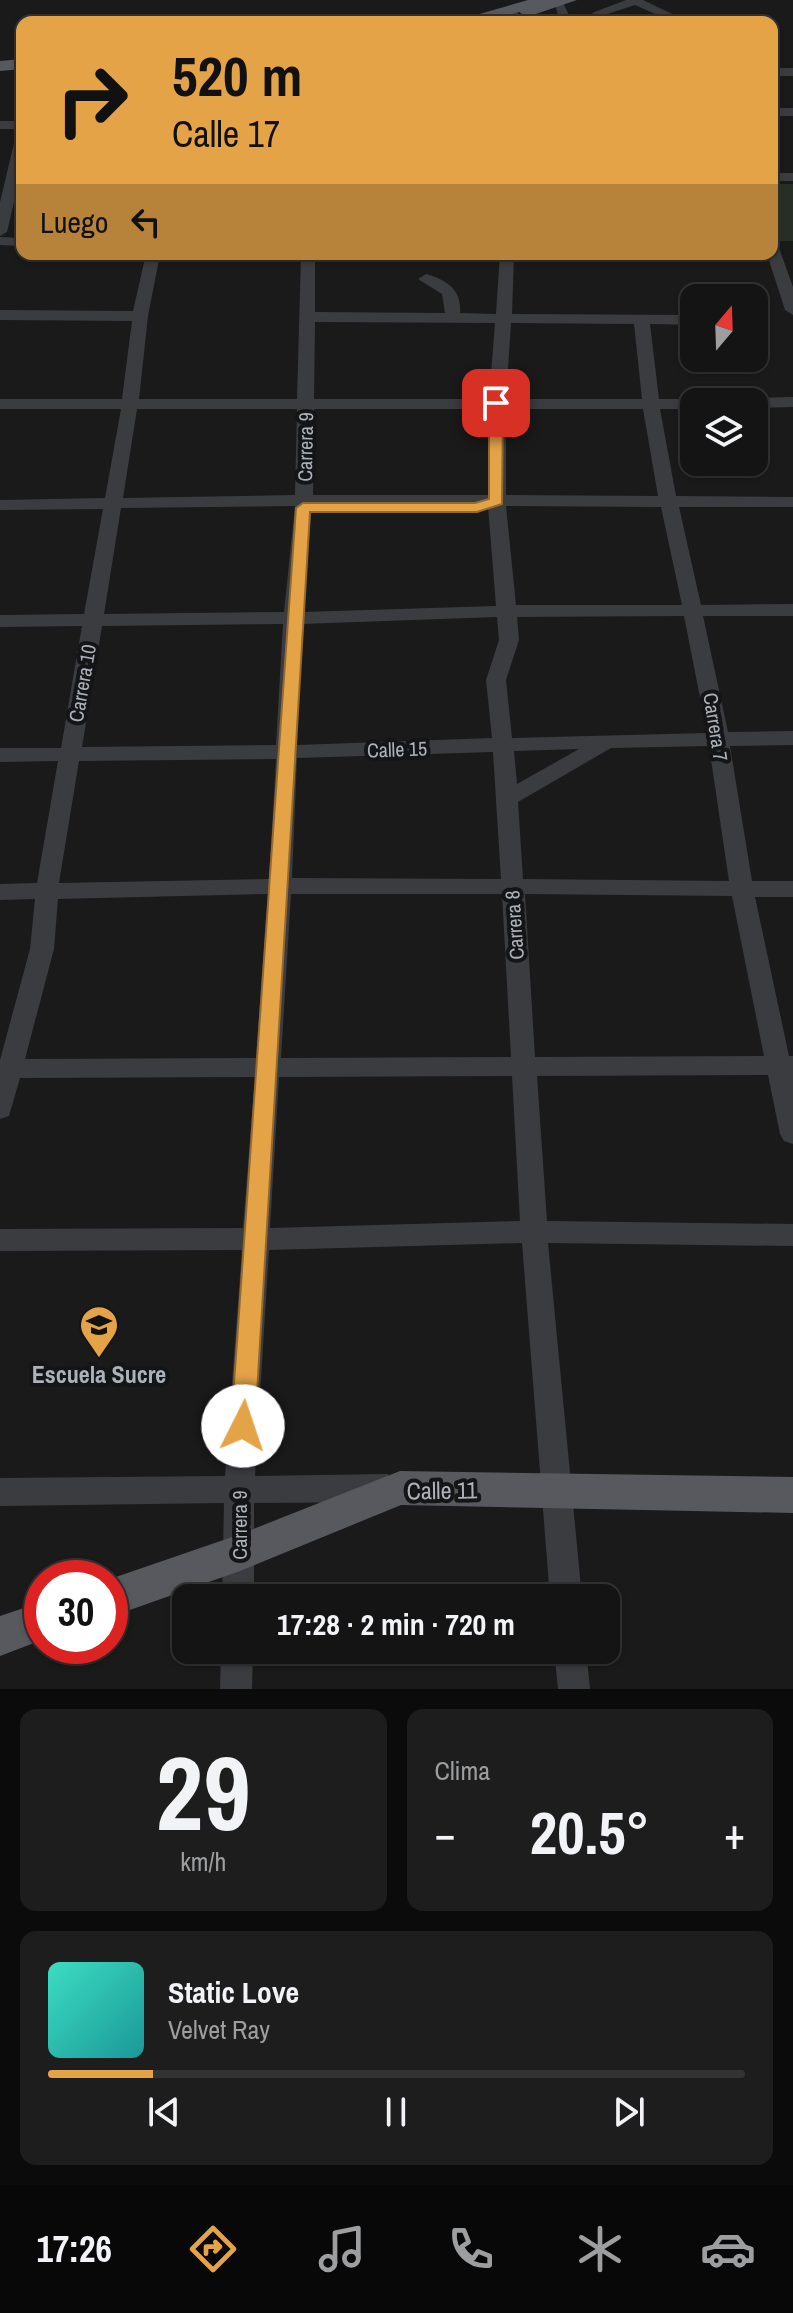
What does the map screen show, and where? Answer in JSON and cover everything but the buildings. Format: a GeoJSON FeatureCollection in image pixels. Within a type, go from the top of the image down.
{"type":"FeatureCollection","features":[{"type":"Feature","properties":{"kind":"main road"},"geometry":{"type":"LineString","coordinates":[[523,16],[557,1]]}},
{"type":"Feature","properties":{"kind":"main road"},"geometry":{"type":"LineString","coordinates":[[493,16],[557,1]]}},
{"type":"Feature","properties":{"kind":"main road","name":"Calle 11"},"geometry":{"type":"LineString","coordinates":[[128,1592],[240,1553],[400,1488],[793,1495]]}},
{"type":"Feature","properties":{"kind":"main road"},"geometry":{"type":"LineString","coordinates":[[0,1636],[24,1627]]}},
{"type":"Feature","properties":{"kind":"street"},"geometry":{"type":"LineString","coordinates":[[598,13],[634,0],[669,16]]}},
{"type":"Feature","properties":{"kind":"street"},"geometry":{"type":"LineString","coordinates":[[650,16],[660,12]]}},
{"type":"Feature","properties":{"kind":"street"},"geometry":{"type":"LineString","coordinates":[[0,232],[16,163]]}},
{"type":"Feature","properties":{"kind":"street"},"geometry":{"type":"LineString","coordinates":[[778,256],[793,310]]}},
{"type":"Feature","properties":{"kind":"street","name":"Carrera 10"},"geometry":{"type":"LineString","coordinates":[[0,1109],[5,1069],[42,949],[47,890],[152,260]]}},
{"type":"Feature","properties":{"kind":"street","name":"Carrera 9"},"geometry":{"type":"LineString","coordinates":[[239,1584],[239,1488],[280,886],[293,618],[304,504],[308,260]]}},
{"type":"Feature","properties":{"kind":"street","name":"Carrera 8"},"geometry":{"type":"LineString","coordinates":[[507,260],[496,403],[497,501],[509,640],[496,680],[507,799],[534,1232],[565,1584]]}},
{"type":"Feature","properties":{"kind":"street"},"geometry":{"type":"LineString","coordinates":[[426,279],[448,289],[453,297],[452,316]]}},
{"type":"Feature","properties":{"kind":"street"},"geometry":{"type":"LineString","coordinates":[[0,315],[140,316]]}},
{"type":"Feature","properties":{"kind":"street"},"geometry":{"type":"LineString","coordinates":[[305,317],[680,320]]}},
{"type":"Feature","properties":{"kind":"street","name":"Carrera 7"},"geometry":{"type":"LineString","coordinates":[[642,321],[651,404],[668,500],[713,702],[742,889],[785,1065],[793,1134]]}},
{"type":"Feature","properties":{"kind":"street"},"geometry":{"type":"LineString","coordinates":[[768,403],[793,402]]}},
{"type":"Feature","properties":{"kind":"street"},"geometry":{"type":"LineString","coordinates":[[0,404],[680,404]]}},
{"type":"Feature","properties":{"kind":"street"},"geometry":{"type":"LineString","coordinates":[[0,512],[304,504],[477,508],[497,501],[793,502]]}},
{"type":"Feature","properties":{"kind":"street"},"geometry":{"type":"LineString","coordinates":[[0,505],[112,508]]}},
{"type":"Feature","properties":{"kind":"street"},"geometry":{"type":"LineString","coordinates":[[0,621],[293,618],[507,611],[793,610]]}},
{"type":"Feature","properties":{"kind":"street","name":"Calle 15"},"geometry":{"type":"LineString","coordinates":[[0,755],[288,752],[793,738]]}},
{"type":"Feature","properties":{"kind":"street"},"geometry":{"type":"LineString","coordinates":[[507,799],[609,741]]}},
{"type":"Feature","properties":{"kind":"street"},"geometry":{"type":"LineString","coordinates":[[0,892],[280,886],[793,889]]}},
{"type":"Feature","properties":{"kind":"street"},"geometry":{"type":"LineString","coordinates":[[5,1069],[785,1065]]}},
{"type":"Feature","properties":{"kind":"street"},"geometry":{"type":"LineString","coordinates":[[0,1240],[255,1239],[534,1232],[793,1235]]}},
{"type":"Feature","properties":{"kind":"street"},"geometry":{"type":"LineString","coordinates":[[0,1492],[400,1488]]}},
{"type":"Feature","properties":{"kind":"street"},"geometry":{"type":"LineString","coordinates":[[236,1689],[237,1664]]}},
{"type":"Feature","properties":{"kind":"street"},"geometry":{"type":"LineString","coordinates":[[571,1664],[574,1689]]}},
{"type":"Feature","properties":{"kind":"shaded area"},"geometry":{"type":"Polygon","coordinates":[[[778,184],[793,184],[793,241],[778,241],[778,184]]]}},
{"type":"Feature","properties":{"kind":"place","name":"Escuela Sucre"},"geometry":{"type":"Point","coordinates":[99,1359]}},
{"type":"Feature","properties":{"kind":"route"},"geometry":{"type":"LineString","coordinates":[[243,1426],[276,947],[293,618],[303,508],[452,509],[477,508],[497,501],[496,403]]}}]}
